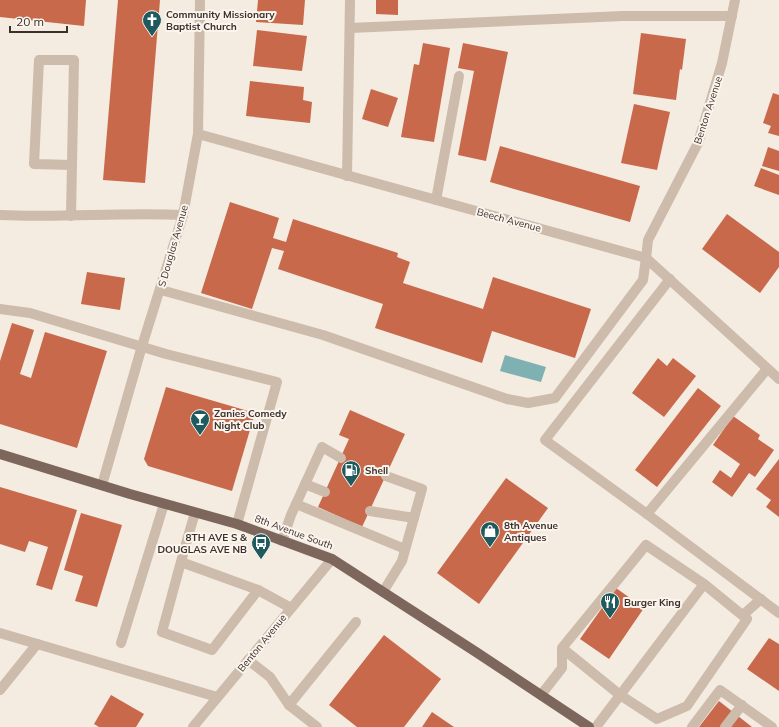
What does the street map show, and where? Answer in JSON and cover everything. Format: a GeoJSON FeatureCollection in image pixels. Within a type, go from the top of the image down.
{"type":"FeatureCollection","features":[{"type":"Feature","properties":{"kind":"main road","name":"8th Avenue South"},"geometry":{"type":"LineString","coordinates":[[0,454],[164,504],[237,524],[332,559],[588,727]]}},
{"type":"Feature","properties":{"kind":"street","name":"S Douglas Avenue"},"geometry":{"type":"LineString","coordinates":[[102,485],[142,346],[161,290],[183,215],[198,134],[200,0]]}},
{"type":"Feature","properties":{"kind":"street"},"geometry":{"type":"LineString","coordinates":[[347,176],[350,0]]}},
{"type":"Feature","properties":{"kind":"street","name":"Benton Avenue"},"geometry":{"type":"LineString","coordinates":[[161,290],[323,335],[507,399],[528,404],[555,398],[643,280],[648,240],[698,144],[722,63],[735,0]]}},
{"type":"Feature","properties":{"kind":"street"},"geometry":{"type":"LineString","coordinates":[[350,28],[623,16],[732,16]]}},
{"type":"Feature","properties":{"kind":"street"},"geometry":{"type":"LineString","coordinates":[[71,216],[72,164],[74,60],[39,60],[34,164],[72,164]]}},
{"type":"Feature","properties":{"kind":"street"},"geometry":{"type":"LineString","coordinates":[[436,200],[459,76]]}},
{"type":"Feature","properties":{"kind":"street","name":"Beech Avenue"},"geometry":{"type":"LineString","coordinates":[[198,134],[646,258],[767,370],[779,379]]}},
{"type":"Feature","properties":{"kind":"street"},"geometry":{"type":"LineString","coordinates":[[0,215],[183,215]]}},
{"type":"Feature","properties":{"kind":"street"},"geometry":{"type":"LineString","coordinates":[[670,279],[545,440],[648,514],[779,613]]}},
{"type":"Feature","properties":{"kind":"street"},"geometry":{"type":"LineString","coordinates":[[0,309],[30,313],[166,354],[277,382],[237,524]]}},
{"type":"Feature","properties":{"kind":"street"},"geometry":{"type":"LineString","coordinates":[[648,514],[767,370]]}},
{"type":"Feature","properties":{"kind":"street"},"geometry":{"type":"LineString","coordinates":[[282,541],[296,504],[322,448],[340,458]]}},
{"type":"Feature","properties":{"kind":"street"},"geometry":{"type":"LineString","coordinates":[[383,592],[402,561],[422,489],[386,476]]}},
{"type":"Feature","properties":{"kind":"street"},"geometry":{"type":"LineString","coordinates":[[305,484],[325,492]]}},
{"type":"Feature","properties":{"kind":"street"},"geometry":{"type":"LineString","coordinates":[[121,642],[164,504]]}},
{"type":"Feature","properties":{"kind":"street"},"geometry":{"type":"LineString","coordinates":[[296,504],[406,549]]}},
{"type":"Feature","properties":{"kind":"street"},"geometry":{"type":"LineString","coordinates":[[370,511],[414,518]]}},
{"type":"Feature","properties":{"kind":"street"},"geometry":{"type":"LineString","coordinates":[[195,513],[162,632],[212,650],[258,590]]}},
{"type":"Feature","properties":{"kind":"street"},"geometry":{"type":"LineString","coordinates":[[541,695],[562,668],[562,648],[646,545],[704,584],[747,619],[687,706],[657,719],[620,695],[562,648]]}},
{"type":"Feature","properties":{"kind":"street","name":"Benton Avenue"},"geometry":{"type":"LineString","coordinates":[[193,727],[332,559]]}},
{"type":"Feature","properties":{"kind":"street"},"geometry":{"type":"LineString","coordinates":[[181,562],[258,590],[291,608]]}},
{"type":"Feature","properties":{"kind":"street"},"geometry":{"type":"LineString","coordinates":[[596,727],[704,584]]}},
{"type":"Feature","properties":{"kind":"street"},"geometry":{"type":"LineString","coordinates":[[743,616],[761,599]]}},
{"type":"Feature","properties":{"kind":"street"},"geometry":{"type":"LineString","coordinates":[[289,705],[356,622]]}},
{"type":"Feature","properties":{"kind":"street"},"geometry":{"type":"LineString","coordinates":[[0,632],[217,697]]}},
{"type":"Feature","properties":{"kind":"street"},"geometry":{"type":"LineString","coordinates":[[0,690],[37,644]]}},
{"type":"Feature","properties":{"kind":"street"},"geometry":{"type":"LineString","coordinates":[[248,660],[270,677],[289,705],[316,727]]}},
{"type":"Feature","properties":{"kind":"street"},"geometry":{"type":"LineString","coordinates":[[692,727],[720,690],[768,726]]}},
{"type":"Feature","properties":{"kind":"street"},"geometry":{"type":"LineString","coordinates":[[725,727],[742,705]]}},
{"type":"Feature","properties":{"kind":"water"},"geometry":{"type":"Polygon","coordinates":[[[505,355],[546,367],[541,382],[500,371],[505,355]]]}},
{"type":"Feature","properties":{"kind":"building"},"geometry":{"type":"Polygon","coordinates":[[[0,0],[86,0],[84,26],[0,17],[0,0]]]}},
{"type":"Feature","properties":{"kind":"building"},"geometry":{"type":"Polygon","coordinates":[[[118,0],[160,0],[145,183],[103,180],[118,0]]]}},
{"type":"Feature","properties":{"kind":"building"},"geometry":{"type":"Polygon","coordinates":[[[258,0],[305,0],[303,25],[256,22],[258,0]]]}},
{"type":"Feature","properties":{"kind":"building"},"geometry":{"type":"Polygon","coordinates":[[[376,0],[398,0],[398,15],[376,14],[376,0]]]}},
{"type":"Feature","properties":{"kind":"building"},"geometry":{"type":"Polygon","coordinates":[[[257,30],[307,36],[302,71],[253,66],[257,30]]]}},
{"type":"Feature","properties":{"kind":"building"},"geometry":{"type":"Polygon","coordinates":[[[641,33],[686,39],[676,100],[633,94],[641,33]]]}},
{"type":"Feature","properties":{"kind":"building"},"geometry":{"type":"Polygon","coordinates":[[[423,43],[450,48],[434,142],[401,137],[414,64],[419,65],[423,43]]]}},
{"type":"Feature","properties":{"kind":"building"},"geometry":{"type":"Polygon","coordinates":[[[463,43],[508,52],[486,161],[458,155],[474,71],[458,68],[463,43]]]}},
{"type":"Feature","properties":{"kind":"building"},"geometry":{"type":"Polygon","coordinates":[[[250,81],[304,87],[303,100],[312,102],[310,123],[246,116],[250,81]]]}},
{"type":"Feature","properties":{"kind":"building"},"geometry":{"type":"Polygon","coordinates":[[[371,89],[398,98],[388,127],[362,119],[371,89]]]}},
{"type":"Feature","properties":{"kind":"building"},"geometry":{"type":"Polygon","coordinates":[[[773,93],[779,95],[779,136],[768,133],[771,126],[763,123],[773,93]]]}},
{"type":"Feature","properties":{"kind":"building"},"geometry":{"type":"Polygon","coordinates":[[[634,104],[670,112],[657,170],[621,163],[634,104]]]}},
{"type":"Feature","properties":{"kind":"building"},"geometry":{"type":"Polygon","coordinates":[[[500,146],[640,186],[630,222],[490,182],[500,146]]]}},
{"type":"Feature","properties":{"kind":"building"},"geometry":{"type":"Polygon","coordinates":[[[768,147],[779,151],[779,171],[762,166],[768,147]]]}},
{"type":"Feature","properties":{"kind":"building"},"geometry":{"type":"Polygon","coordinates":[[[761,168],[779,175],[779,195],[754,186],[761,168]]]}},
{"type":"Feature","properties":{"kind":"building"},"geometry":{"type":"Polygon","coordinates":[[[230,202],[279,218],[273,238],[286,242],[293,219],[398,253],[397,257],[410,262],[403,283],[483,309],[493,277],[591,309],[575,358],[492,331],[482,363],[375,328],[383,304],[278,269],[284,251],[272,248],[252,309],[201,293],[230,202]]]}},
{"type":"Feature","properties":{"kind":"building"},"geometry":{"type":"Polygon","coordinates":[[[727,214],[779,252],[779,267],[760,293],[702,249],[727,214]]]}},
{"type":"Feature","properties":{"kind":"building"},"geometry":{"type":"Polygon","coordinates":[[[87,272],[125,278],[120,310],[81,304],[87,272]]]}},
{"type":"Feature","properties":{"kind":"building"},"geometry":{"type":"Polygon","coordinates":[[[12,323],[34,330],[20,374],[31,378],[45,332],[107,351],[77,448],[0,424],[0,361],[12,323]]]}},
{"type":"Feature","properties":{"kind":"building"},"geometry":{"type":"Polygon","coordinates":[[[658,358],[667,366],[673,358],[696,376],[664,417],[632,393],[658,358]]]}},
{"type":"Feature","properties":{"kind":"building","name":"Zanies Comedy Night Club"},"geometry":{"type":"Polygon","coordinates":[[[166,387],[255,413],[232,491],[148,466],[144,459],[166,387]]]}},
{"type":"Feature","properties":{"kind":"building"},"geometry":{"type":"Polygon","coordinates":[[[698,388],[721,406],[657,487],[635,470],[698,388]]]}},
{"type":"Feature","properties":{"kind":"building"},"geometry":{"type":"Polygon","coordinates":[[[350,410],[405,434],[362,527],[318,507],[349,439],[339,435],[350,410]]]}},
{"type":"Feature","properties":{"kind":"building"},"geometry":{"type":"Polygon","coordinates":[[[733,416],[760,435],[758,439],[774,450],[755,477],[749,473],[732,497],[712,482],[720,470],[731,478],[740,464],[713,445],[733,416]]]}},
{"type":"Feature","properties":{"kind":"building"},"geometry":{"type":"Polygon","coordinates":[[[779,459],[779,517],[766,507],[771,500],[756,489],[779,459]]]}},
{"type":"Feature","properties":{"kind":"building"},"geometry":{"type":"Polygon","coordinates":[[[506,478],[548,508],[479,604],[437,573],[506,478]]]}},
{"type":"Feature","properties":{"kind":"building"},"geometry":{"type":"Polygon","coordinates":[[[0,487],[77,510],[52,590],[36,585],[48,547],[29,541],[25,552],[0,544],[0,487]]]}},
{"type":"Feature","properties":{"kind":"building"},"geometry":{"type":"Polygon","coordinates":[[[81,513],[122,525],[97,607],[75,601],[83,576],[64,570],[81,513]]]}},
{"type":"Feature","properties":{"kind":"building"},"geometry":{"type":"Polygon","coordinates":[[[616,588],[644,608],[609,659],[580,639],[616,588]]]}},
{"type":"Feature","properties":{"kind":"building"},"geometry":{"type":"Polygon","coordinates":[[[384,635],[441,679],[404,727],[357,727],[329,705],[384,635]]]}},
{"type":"Feature","properties":{"kind":"building"},"geometry":{"type":"Polygon","coordinates":[[[769,638],[779,644],[779,691],[747,669],[769,638]]]}},
{"type":"Feature","properties":{"kind":"building"},"geometry":{"type":"Polygon","coordinates":[[[111,695],[144,714],[136,727],[99,727],[94,724],[111,695]]]}},
{"type":"Feature","properties":{"kind":"building"},"geometry":{"type":"Polygon","coordinates":[[[719,701],[752,727],[699,727],[719,701]]]}},
{"type":"Feature","properties":{"kind":"building"},"geometry":{"type":"Polygon","coordinates":[[[432,712],[454,727],[422,727],[432,712]]]}},
{"type":"Feature","properties":{"kind":"place","name":"Community Missionary Baptist Church"},"geometry":{"type":"Point","coordinates":[152,37]}},
{"type":"Feature","properties":{"kind":"place","name":"Zanies Comedy Night Club"},"geometry":{"type":"Point","coordinates":[200,436]}},
{"type":"Feature","properties":{"kind":"place","name":"Shell"},"geometry":{"type":"Point","coordinates":[351,487]}},
{"type":"Feature","properties":{"kind":"place","name":"8th Avenue Antiques"},"geometry":{"type":"Point","coordinates":[490,548]}},
{"type":"Feature","properties":{"kind":"place","name":"8TH AVE S & DOUGLAS AVE NB"},"geometry":{"type":"Point","coordinates":[261,560]}},
{"type":"Feature","properties":{"kind":"place","name":"Burger King"},"geometry":{"type":"Point","coordinates":[610,619]}}]}
